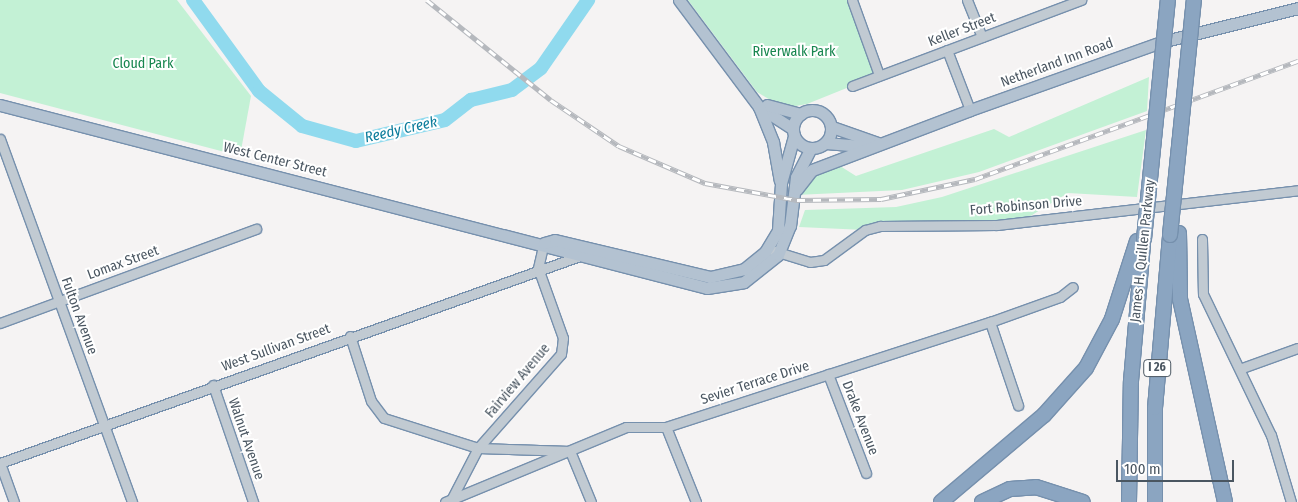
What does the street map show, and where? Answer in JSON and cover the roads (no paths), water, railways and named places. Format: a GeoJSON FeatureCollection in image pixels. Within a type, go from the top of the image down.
{"type":"FeatureCollection","features":[{"type":"Feature","properties":{"kind":"highway","name":"James H. Quillen Parkway"},"geometry":{"type":"LineString","coordinates":[[1129,502],[1131,381],[1140,240],[1148,200],[1168,0]]}},
{"type":"Feature","properties":{"kind":"highway","name":"James H. Quillen Parkway"},"geometry":{"type":"LineString","coordinates":[[1155,502],[1155,408],[1175,235],[1177,165],[1194,0]]}},
{"type":"Feature","properties":{"kind":"highway"},"geometry":{"type":"LineString","coordinates":[[1175,235],[1180,299],[1226,502]]}},
{"type":"Feature","properties":{"kind":"highway"},"geometry":{"type":"LineString","coordinates":[[941,502],[1044,415],[1086,368],[1112,319],[1140,240]]}},
{"type":"Feature","properties":{"kind":"highway"},"geometry":{"type":"LineString","coordinates":[[982,502],[1010,489],[1036,487],[1083,502]]}},
{"type":"Feature","properties":{"kind":"main road"},"geometry":{"type":"LineString","coordinates":[[679,0],[759,108],[773,142],[781,183]]}},
{"type":"Feature","properties":{"kind":"main road","name":"Netherland Inn Road"},"geometry":{"type":"LineString","coordinates":[[826,143],[876,145],[1161,42],[1298,8]]}},
{"type":"Feature","properties":{"kind":"main road"},"geometry":{"type":"LineString","coordinates":[[747,92],[785,113],[801,114],[818,110],[832,128],[852,138],[876,145]]}},
{"type":"Feature","properties":{"kind":"main road","name":"West Center Street"},"geometry":{"type":"LineString","coordinates":[[0,105],[544,243],[577,257],[708,288],[744,282],[773,252],[790,226],[799,167],[810,149]]}},
{"type":"Feature","properties":{"kind":"main road"},"geometry":{"type":"LineString","coordinates":[[759,108],[793,133],[810,149],[826,143],[832,128]]}},
{"type":"Feature","properties":{"kind":"main road"},"geometry":{"type":"LineString","coordinates":[[793,133],[801,114]]}},
{"type":"Feature","properties":{"kind":"main road","name":"West Center Street"},"geometry":{"type":"LineString","coordinates":[[544,243],[555,240],[710,278],[744,269],[773,252],[780,220],[781,183],[793,133]]}},
{"type":"Feature","properties":{"kind":"main road"},"geometry":{"type":"LineString","coordinates":[[795,193],[812,170],[876,145]]}},
{"type":"Feature","properties":{"kind":"street"},"geometry":{"type":"LineString","coordinates":[[852,0],[879,75]]}},
{"type":"Feature","properties":{"kind":"street"},"geometry":{"type":"LineString","coordinates":[[966,0],[982,37]]}},
{"type":"Feature","properties":{"kind":"street","name":"Keller Street"},"geometry":{"type":"LineString","coordinates":[[852,86],[1081,0]]}},
{"type":"Feature","properties":{"kind":"street"},"geometry":{"type":"LineString","coordinates":[[948,50],[970,110]]}},
{"type":"Feature","properties":{"kind":"street","name":"Fulton Avenue"},"geometry":{"type":"LineString","coordinates":[[0,138],[132,502]]}},
{"type":"Feature","properties":{"kind":"street","name":"Fort Robinson Drive"},"geometry":{"type":"LineString","coordinates":[[773,252],[810,262],[824,260],[865,230],[904,223],[997,225],[1298,190]]}},
{"type":"Feature","properties":{"kind":"street","name":"Lomax Street"},"geometry":{"type":"LineString","coordinates":[[0,323],[256,229]]}},
{"type":"Feature","properties":{"kind":"street"},"geometry":{"type":"LineString","coordinates":[[1202,239],[1203,294],[1242,368],[1271,435],[1291,502]]}},
{"type":"Feature","properties":{"kind":"street"},"geometry":{"type":"LineString","coordinates":[[538,268],[544,243]]}},
{"type":"Feature","properties":{"kind":"street","name":"West Sullivan Street"},"geometry":{"type":"LineString","coordinates":[[0,463],[103,423],[538,268],[577,257]]}},
{"type":"Feature","properties":{"kind":"street","name":"Fairview Avenue"},"geometry":{"type":"LineString","coordinates":[[449,501],[478,448],[561,354],[563,338],[538,268]]}},
{"type":"Feature","properties":{"kind":"street","name":"Sevier Terrace Drive"},"geometry":{"type":"LineString","coordinates":[[449,501],[626,428],[666,427],[990,322],[1060,297],[1073,286]]}},
{"type":"Feature","properties":{"kind":"street"},"geometry":{"type":"LineString","coordinates":[[990,322],[1018,405]]}},
{"type":"Feature","properties":{"kind":"street"},"geometry":{"type":"LineString","coordinates":[[350,336],[372,401],[384,418],[478,448],[570,451],[591,502]]}},
{"type":"Feature","properties":{"kind":"street"},"geometry":{"type":"LineString","coordinates":[[1242,368],[1298,348]]}},
{"type":"Feature","properties":{"kind":"street","name":"Drake Avenue"},"geometry":{"type":"LineString","coordinates":[[828,374],[866,473]]}},
{"type":"Feature","properties":{"kind":"street","name":"Walnut Avenue"},"geometry":{"type":"LineString","coordinates":[[212,385],[253,502]]}},
{"type":"Feature","properties":{"kind":"street"},"geometry":{"type":"LineString","coordinates":[[666,427],[696,502]]}},
{"type":"Feature","properties":{"kind":"street"},"geometry":{"type":"LineString","coordinates":[[0,463],[14,502]]}},
{"type":"Feature","properties":{"kind":"waterway","name":"Reedy Creek"},"geometry":{"type":"LineString","coordinates":[[193,0],[259,91],[302,126],[356,141],[445,120],[471,100],[512,90],[541,68],[588,0]]}},
{"type":"Feature","properties":{"kind":"railway"},"geometry":{"type":"LineString","coordinates":[[427,0],[551,100],[619,146],[705,183],[797,200],[881,199],[975,179],[1298,61]]}},
{"type":"Feature","properties":{"kind":"park label","name":"Riverwalk Park"},"geometry":{"type":"Point","coordinates":[794,52]}},
{"type":"Feature","properties":{"kind":"park label","name":"Cloud Park"},"geometry":{"type":"Point","coordinates":[143,64]}}]}
